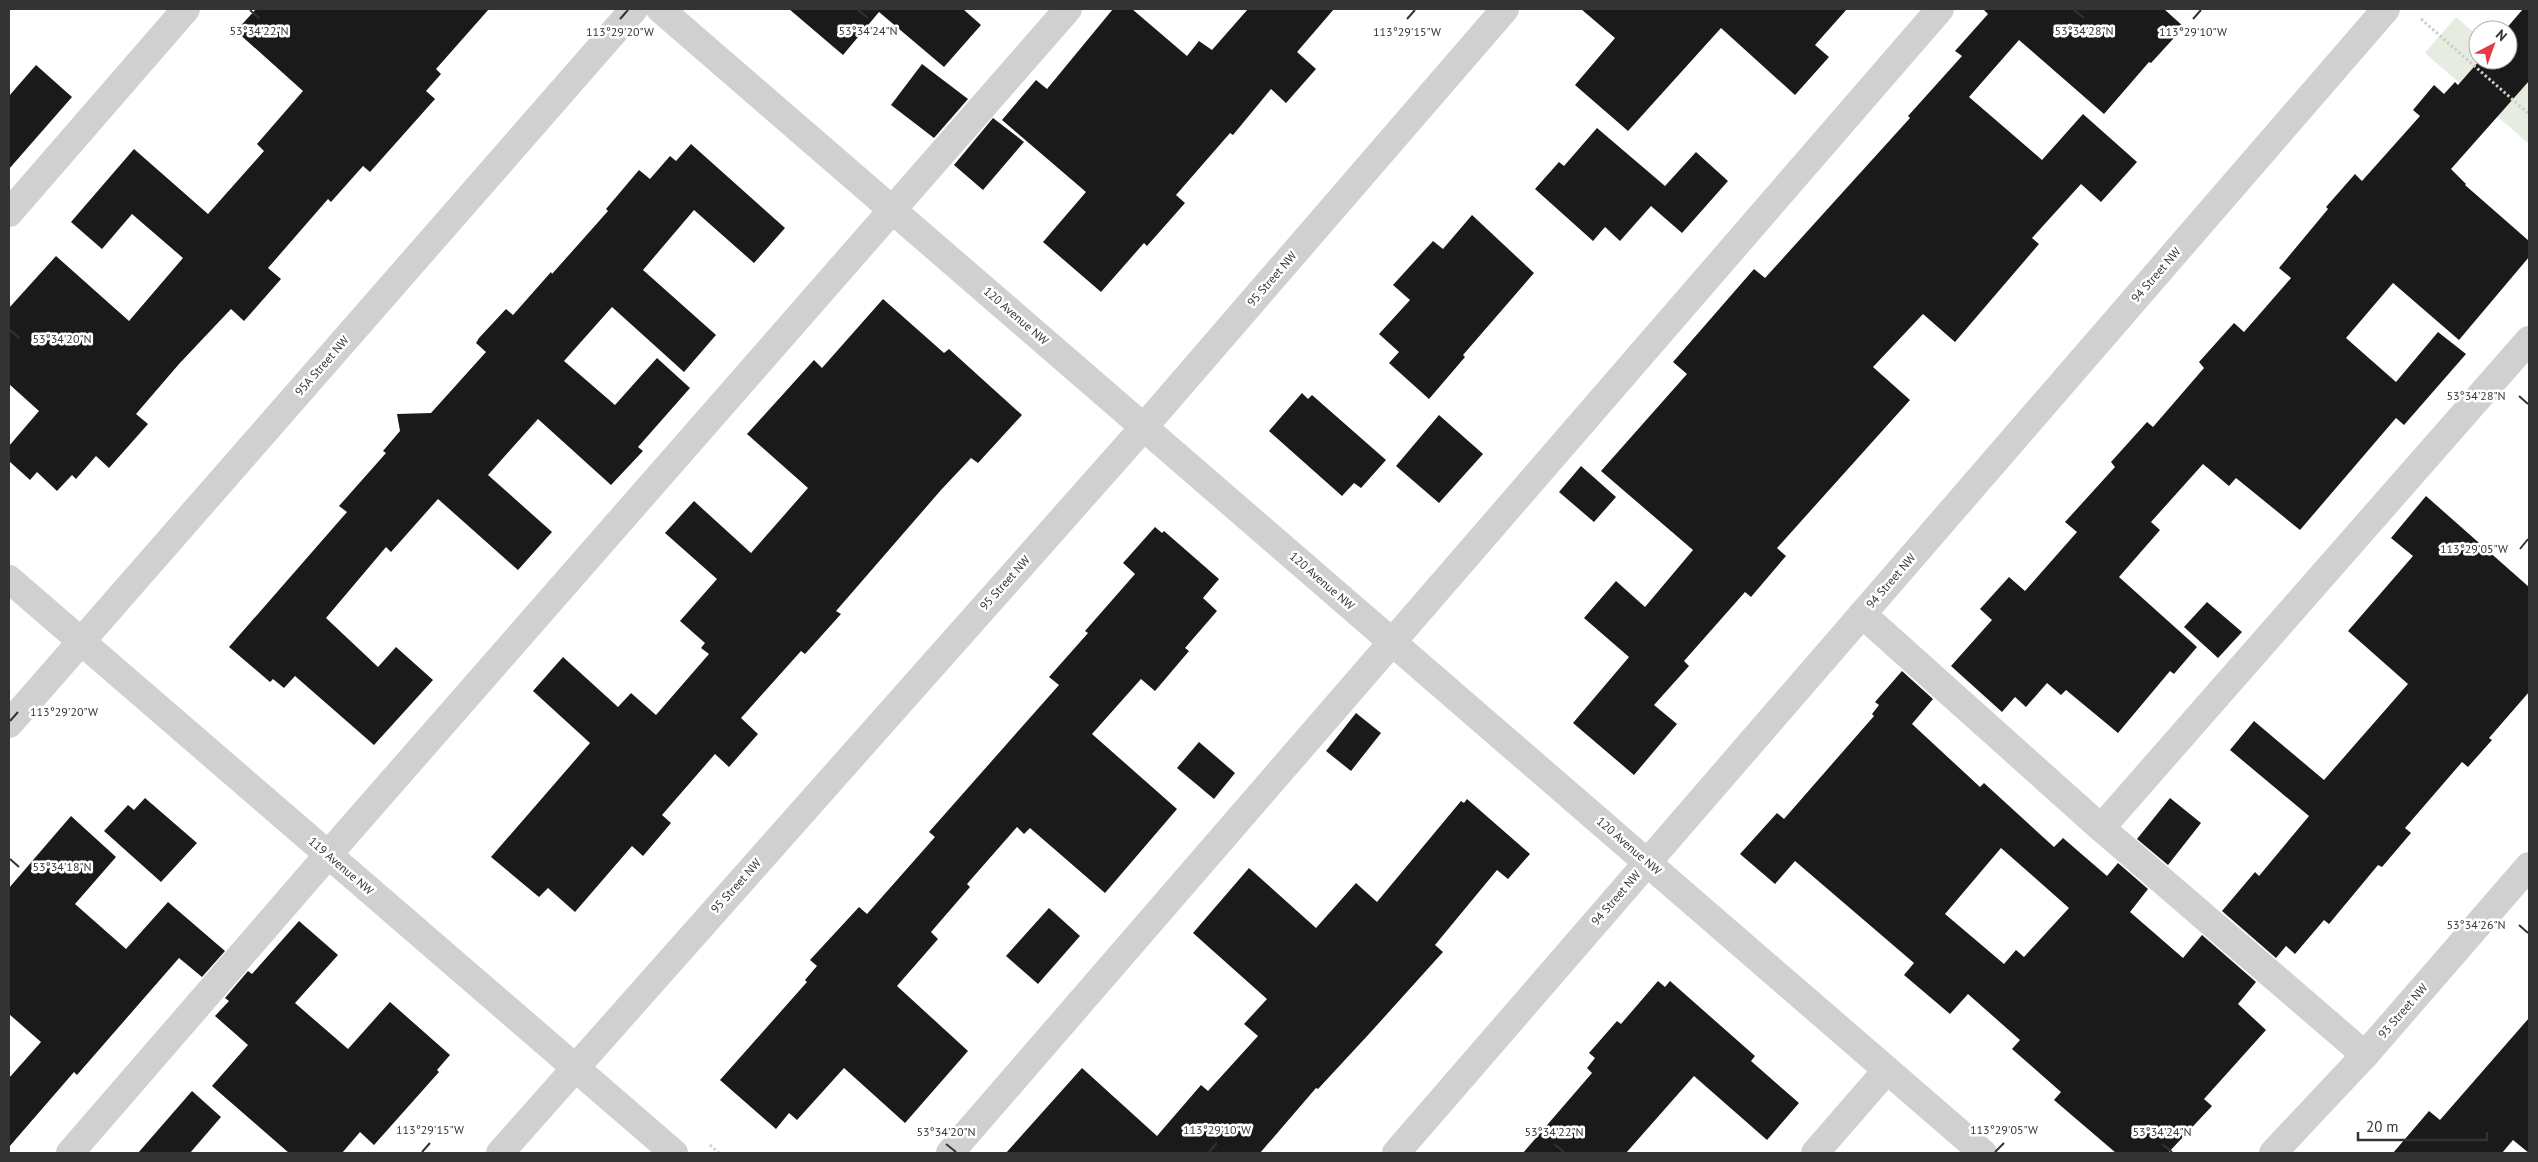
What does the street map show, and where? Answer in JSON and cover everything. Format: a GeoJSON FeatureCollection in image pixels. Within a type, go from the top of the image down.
{"type":"FeatureCollection","features":[{"type":"Feature","properties":{"kind":"street"},"geometry":{"type":"LineString","coordinates":[[9,213],[186,9]]}},
{"type":"Feature","properties":{"kind":"street","name":"95A Street NW"},"geometry":{"type":"LineString","coordinates":[[9,724],[634,9]]}},
{"type":"Feature","properties":{"kind":"street","name":"120 Avenue NW"},"geometry":{"type":"LineString","coordinates":[[660,9],[1983,1153]]}},
{"type":"Feature","properties":{"kind":"street"},"geometry":{"type":"LineString","coordinates":[[70,1153],[1068,9]]}},
{"type":"Feature","properties":{"kind":"street","name":"95 Street NW"},"geometry":{"type":"LineString","coordinates":[[500,1153],[1144,427],[1504,9]]}},
{"type":"Feature","properties":{"kind":"street"},"geometry":{"type":"LineString","coordinates":[[950,1153],[1940,9]]}},
{"type":"Feature","properties":{"kind":"street","name":"94 Street NW"},"geometry":{"type":"LineString","coordinates":[[1396,1153],[2386,9]]}},
{"type":"Feature","properties":{"kind":"street"},"geometry":{"type":"LineString","coordinates":[[2101,828],[2529,340]]}},
{"type":"Feature","properties":{"kind":"street","name":"119 Avenue NW"},"geometry":{"type":"LineString","coordinates":[[9,579],[674,1153]]}},
{"type":"Feature","properties":{"kind":"street"},"geometry":{"type":"LineString","coordinates":[[1862,614],[2101,828],[2365,1056]]}},
{"type":"Feature","properties":{"kind":"street","name":"93 Street NW"},"geometry":{"type":"LineString","coordinates":[[2274,1153],[2365,1056],[2529,866]]}},
{"type":"Feature","properties":{"kind":"street"},"geometry":{"type":"LineString","coordinates":[[1815,1153],[1887,1070]]}},
{"type":"Feature","properties":{"kind":"path"},"geometry":{"type":"LineString","coordinates":[[2417,15],[2529,114]]}},
{"type":"Feature","properties":{"kind":"shaded area"},"geometry":{"type":"Polygon","coordinates":[[[2456,17],[2468,27],[2468,70],[2518,70],[2529,80],[2529,144],[2425,53],[2456,17]]]}},
{"type":"Feature","properties":{"kind":"building"},"geometry":{"type":"Polygon","coordinates":[[[256,9],[489,9],[436,69],[441,74],[426,91],[435,99],[370,172],[363,166],[331,202],[328,199],[268,268],[281,279],[244,321],[231,309],[179,364],[136,414],[148,424],[109,468],[96,456],[76,479],[72,475],[57,491],[37,472],[30,480],[9,461],[9,446],[39,411],[9,384],[9,308],[56,256],[129,321],[183,258],[132,214],[102,249],[71,222],[134,149],[208,214],[264,151],[257,144],[303,91],[236,31],[256,9]]]}},
{"type":"Feature","properties":{"kind":"building"},"geometry":{"type":"Polygon","coordinates":[[[789,9],[963,9],[981,25],[944,67],[879,12],[843,55],[789,9]]]}},
{"type":"Feature","properties":{"kind":"building"},"geometry":{"type":"Polygon","coordinates":[[[1113,9],[1132,9],[1187,56],[1199,41],[1212,50],[1248,9],[1334,9],[1297,52],[1316,69],[1286,103],[1271,89],[1233,135],[1230,133],[1176,195],[1185,203],[1147,246],[1144,243],[1101,292],[1043,242],[1086,192],[1002,120],[1036,80],[1047,89],[1113,9]]]}},
{"type":"Feature","properties":{"kind":"building"},"geometry":{"type":"Polygon","coordinates":[[[1581,9],[1847,9],[1815,45],[1829,57],[1795,95],[1721,28],[1628,131],[1575,85],[1615,38],[1581,9]]]}},
{"type":"Feature","properties":{"kind":"building"},"geometry":{"type":"Polygon","coordinates":[[[1983,9],[2164,9],[2184,27],[2151,63],[2149,62],[2104,114],[2019,40],[1969,97],[2042,160],[2083,114],[2137,162],[2101,202],[2081,184],[2032,238],[2039,244],[1955,342],[1923,314],[1873,367],[1910,400],[1777,548],[1786,556],[1751,597],[1745,592],[1684,661],[1689,666],[1654,705],[1677,724],[1634,775],[1573,723],[1629,657],[1584,618],[1616,581],[1645,607],[1693,550],[1601,471],[1687,374],[1673,362],[1754,269],[1765,278],[1910,118],[1908,116],[1962,56],[1955,51],[1988,14],[1983,9]]]}},
{"type":"Feature","properties":{"kind":"building"},"geometry":{"type":"Polygon","coordinates":[[[2523,9],[2529,9],[2529,81],[2451,169],[2465,185],[2529,241],[2529,257],[2459,340],[2393,283],[2346,338],[2396,382],[2438,332],[2466,354],[2404,425],[2396,418],[2300,530],[2236,478],[2229,486],[2203,464],[2151,522],[2160,530],[2119,577],[2197,647],[2174,674],[2170,671],[2118,733],[2066,690],[2061,695],[2047,683],[2026,707],[2015,697],[2002,712],[1951,666],[1992,620],[1980,609],[2009,577],[2025,591],[2077,532],[2065,522],[2115,467],[2111,462],[2147,422],[2153,427],[2204,368],[2199,362],[2234,323],[2244,332],[2291,278],[2279,268],[2328,209],[2326,207],[2355,174],[2362,181],[2420,116],[2413,110],[2434,85],[2444,94],[2455,82],[2458,85],[2471,70],[2518,70],[2518,20],[2514,20],[2523,9]]]}},
{"type":"Feature","properties":{"kind":"building"},"geometry":{"type":"Polygon","coordinates":[[[922,64],[968,99],[934,138],[891,105],[922,64]]]}},
{"type":"Feature","properties":{"kind":"building"},"geometry":{"type":"Polygon","coordinates":[[[36,65],[72,97],[9,169],[9,96],[36,65]]]}},
{"type":"Feature","properties":{"kind":"building"},"geometry":{"type":"Polygon","coordinates":[[[993,118],[1024,142],[983,190],[954,165],[993,118]]]}},
{"type":"Feature","properties":{"kind":"building"},"geometry":{"type":"Polygon","coordinates":[[[1597,128],[1665,186],[1696,152],[1728,181],[1682,233],[1651,206],[1620,241],[1605,227],[1593,241],[1535,189],[1559,162],[1564,166],[1597,128]]]}},
{"type":"Feature","properties":{"kind":"building"},"geometry":{"type":"Polygon","coordinates":[[[691,144],[785,228],[754,263],[694,210],[643,270],[716,335],[684,372],[612,307],[564,361],[615,405],[657,358],[690,388],[638,447],[643,451],[611,485],[538,419],[488,475],[552,532],[518,570],[438,499],[391,552],[386,547],[326,618],[378,667],[396,647],[433,680],[374,745],[295,676],[284,688],[273,679],[270,682],[229,647],[347,512],[339,506],[386,453],[383,451],[400,431],[397,414],[431,413],[486,352],[476,343],[479,338],[506,309],[513,315],[608,211],[606,209],[639,170],[650,179],[670,156],[676,161],[691,144]]]}},
{"type":"Feature","properties":{"kind":"building"},"geometry":{"type":"Polygon","coordinates":[[[1472,215],[1534,273],[1463,355],[1465,357],[1429,399],[1389,363],[1399,352],[1379,334],[1410,300],[1393,285],[1433,241],[1443,249],[1472,215]]]}},
{"type":"Feature","properties":{"kind":"building"},"geometry":{"type":"Polygon","coordinates":[[[883,299],[944,353],[949,349],[1022,415],[978,463],[971,458],[941,490],[836,611],[841,614],[805,654],[801,651],[741,718],[758,734],[729,767],[715,754],[662,815],[671,823],[643,856],[632,846],[575,912],[548,888],[539,897],[491,857],[590,743],[533,691],[563,657],[618,707],[631,693],[656,715],[709,654],[701,648],[705,643],[680,621],[717,579],[665,533],[694,501],[751,553],[808,488],[747,434],[814,360],[822,368],[883,299]]]}},
{"type":"Feature","properties":{"kind":"building"},"geometry":{"type":"Polygon","coordinates":[[[1302,393],[1308,399],[1312,395],[1386,460],[1361,488],[1354,483],[1342,496],[1269,431],[1302,393]]]}},
{"type":"Feature","properties":{"kind":"building"},"geometry":{"type":"Polygon","coordinates":[[[1439,415],[1483,454],[1439,503],[1396,466],[1439,415]]]}},
{"type":"Feature","properties":{"kind":"building"},"geometry":{"type":"Polygon","coordinates":[[[1581,466],[1616,497],[1594,522],[1559,492],[1581,466]]]}},
{"type":"Feature","properties":{"kind":"building"},"geometry":{"type":"Polygon","coordinates":[[[2426,496],[2529,587],[2529,692],[2489,738],[2492,740],[2468,767],[2462,762],[2405,828],[2411,833],[2382,867],[2378,865],[2329,924],[2324,920],[2295,954],[2286,946],[2276,958],[2222,911],[2255,872],[2259,876],[2309,816],[2230,750],[2254,721],[2324,780],[2408,684],[2348,631],[2413,556],[2391,538],[2426,496]]]}},
{"type":"Feature","properties":{"kind":"building"},"geometry":{"type":"Polygon","coordinates":[[[1155,527],[1162,533],[1164,531],[1219,579],[1203,598],[1217,611],[1185,648],[1189,651],[1155,691],[1141,679],[1092,734],[1177,809],[1105,893],[1030,828],[1024,834],[1017,827],[967,884],[970,887],[931,932],[938,939],[897,986],[968,1051],[905,1123],[844,1068],[797,1120],[789,1113],[776,1129],[720,1080],[807,982],[805,980],[817,966],[810,960],[859,907],[867,914],[935,837],[929,832],[1059,685],[1049,677],[1088,633],[1085,631],[1135,574],[1123,563],[1155,527]]]}},
{"type":"Feature","properties":{"kind":"building"},"geometry":{"type":"Polygon","coordinates":[[[2207,602],[2242,632],[2218,658],[2184,627],[2207,602]]]}},
{"type":"Feature","properties":{"kind":"building"},"geometry":{"type":"Polygon","coordinates":[[[1902,671],[1933,699],[1912,724],[1980,787],[1984,783],[2054,847],[2063,838],[2107,876],[2118,863],[2148,889],[2130,912],[2183,958],[2202,935],[2256,982],[2238,1004],[2266,1030],[2204,1099],[2212,1106],[2168,1153],[2116,1153],[2054,1100],[2061,1092],[2012,1049],[2020,1040],[1968,994],[1950,1014],[1904,975],[1914,963],[1795,861],[1775,884],[1740,854],[1777,813],[1784,819],[1874,716],[1872,714],[1879,705],[1875,702],[1902,671]],[[2001,848],[1945,914],[2004,964],[2016,950],[2024,957],[2069,908],[2001,848]]]}},
{"type":"Feature","properties":{"kind":"building"},"geometry":{"type":"Polygon","coordinates":[[[1356,713],[1381,733],[1351,771],[1326,751],[1356,713]]]}},
{"type":"Feature","properties":{"kind":"building"},"geometry":{"type":"Polygon","coordinates":[[[1199,742],[1235,773],[1214,799],[1177,768],[1199,742]]]}},
{"type":"Feature","properties":{"kind":"building"},"geometry":{"type":"Polygon","coordinates":[[[145,798],[197,843],[161,882],[104,831],[128,805],[134,810],[145,798]]]}},
{"type":"Feature","properties":{"kind":"building"},"geometry":{"type":"Polygon","coordinates":[[[2170,798],[2201,823],[2168,865],[2137,839],[2170,798]]]}},
{"type":"Feature","properties":{"kind":"building"},"geometry":{"type":"Polygon","coordinates":[[[1467,799],[1530,854],[1508,879],[1497,870],[1435,945],[1443,952],[1318,1089],[1316,1088],[1260,1153],[1006,1153],[1082,1068],[1157,1136],[1201,1085],[1208,1091],[1258,1036],[1244,1024],[1267,999],[1193,933],[1249,868],[1316,928],[1356,883],[1377,902],[1461,801],[1464,803],[1467,799]]]}},
{"type":"Feature","properties":{"kind":"building"},"geometry":{"type":"Polygon","coordinates":[[[71,816],[116,857],[75,904],[126,949],[168,902],[225,951],[202,977],[179,958],[77,1075],[74,1072],[9,1147],[9,1078],[41,1042],[9,1014],[9,888],[71,816]]]}},
{"type":"Feature","properties":{"kind":"building"},"geometry":{"type":"Polygon","coordinates":[[[1049,908],[1080,936],[1038,984],[1006,956],[1049,908]]]}},
{"type":"Feature","properties":{"kind":"building"},"geometry":{"type":"Polygon","coordinates":[[[299,921],[338,955],[295,1003],[348,1049],[390,1002],[450,1055],[437,1070],[439,1072],[374,1145],[360,1132],[342,1153],[289,1153],[212,1086],[248,1045],[215,1016],[229,1001],[225,998],[248,971],[252,974],[299,921]]]}},
{"type":"Feature","properties":{"kind":"building"},"geometry":{"type":"Polygon","coordinates":[[[1658,981],[1665,987],[1670,981],[1755,1056],[1751,1061],[1799,1103],[1767,1140],[1694,1076],[1626,1153],[1523,1153],[1592,1073],[1587,1068],[1595,1058],[1589,1053],[1617,1021],[1621,1024],[1658,981]]]}},
{"type":"Feature","properties":{"kind":"building"},"geometry":{"type":"Polygon","coordinates":[[[2529,1018],[2529,1153],[2513,1140],[2502,1153],[2393,1153],[2429,1111],[2440,1120],[2529,1018]]]}},
{"type":"Feature","properties":{"kind":"building"},"geometry":{"type":"Polygon","coordinates":[[[192,1091],[221,1117],[190,1153],[138,1153],[192,1091]]]}}]}
